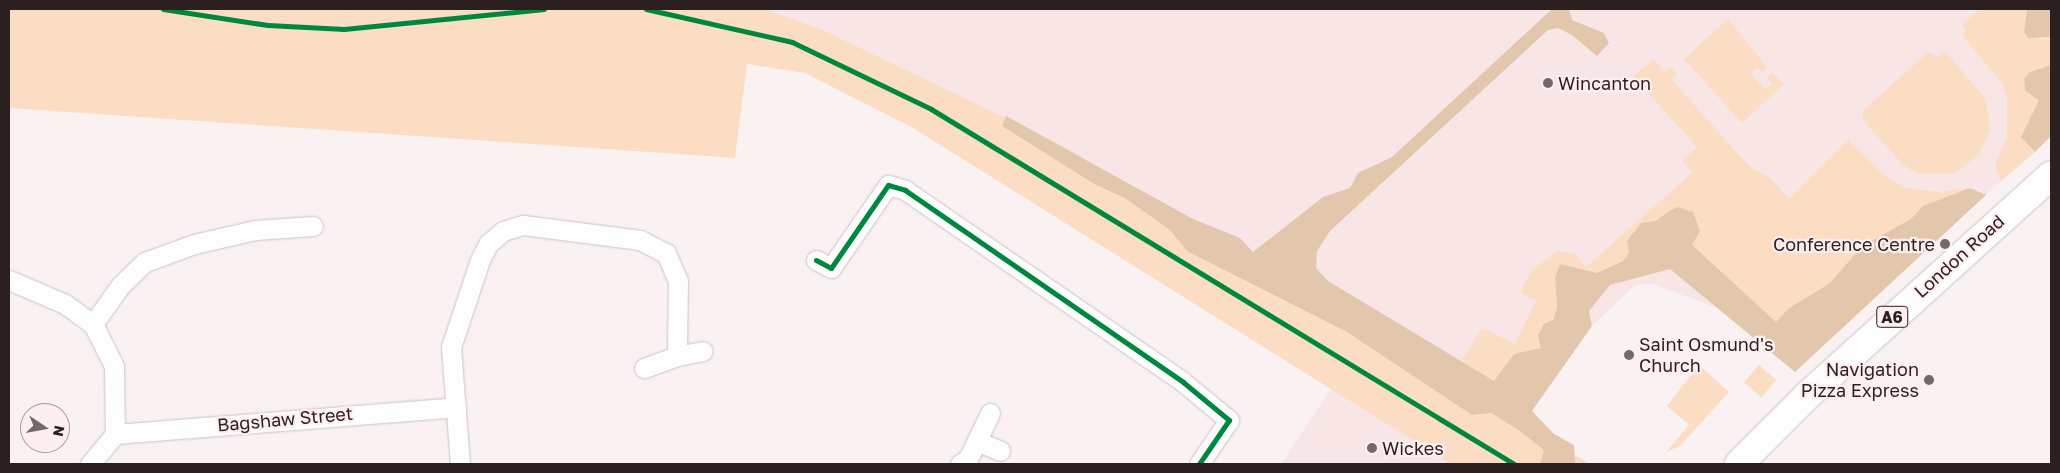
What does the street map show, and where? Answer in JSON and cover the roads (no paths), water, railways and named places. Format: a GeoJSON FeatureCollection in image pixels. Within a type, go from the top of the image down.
{"type":"FeatureCollection","features":[{"type":"Feature","properties":{"kind":"main road","name":"London Road"},"geometry":{"type":"LineString","coordinates":[[1739,464],[1844,361],[2051,175]]}},
{"type":"Feature","properties":{"kind":"street"},"geometry":{"type":"LineString","coordinates":[[816,260],[831,268],[888,186],[904,190],[1183,382],[1229,420],[1199,464]]}},
{"type":"Feature","properties":{"kind":"street"},"geometry":{"type":"LineString","coordinates":[[93,324],[120,286],[146,262],[194,244],[254,230],[313,226]]}},
{"type":"Feature","properties":{"kind":"street"},"geometry":{"type":"LineString","coordinates":[[460,464],[453,338],[488,244],[512,227],[630,238],[660,248],[676,270],[677,356]]}},
{"type":"Feature","properties":{"kind":"street"},"geometry":{"type":"LineString","coordinates":[[9,280],[66,304],[93,324],[114,366],[115,434],[90,464]]}},
{"type":"Feature","properties":{"kind":"street"},"geometry":{"type":"LineString","coordinates":[[644,368],[677,356],[703,351]]}},
{"type":"Feature","properties":{"kind":"street","name":"Bagshaw Street"},"geometry":{"type":"LineString","coordinates":[[115,434],[456,407]]}},
{"type":"Feature","properties":{"kind":"street"},"geometry":{"type":"LineString","coordinates":[[960,464],[977,441],[990,413]]}},
{"type":"Feature","properties":{"kind":"street"},"geometry":{"type":"LineString","coordinates":[[977,441],[1000,451]]}},
{"type":"Feature","properties":{"kind":"place","name":"Wincanton"},"geometry":{"type":"Point","coordinates":[1548,83]}},
{"type":"Feature","properties":{"kind":"place","name":"Conference Centre"},"geometry":{"type":"Point","coordinates":[1945,244]}},
{"type":"Feature","properties":{"kind":"place","name":"Saint Osmund's Church"},"geometry":{"type":"Point","coordinates":[1629,355]}},
{"type":"Feature","properties":{"kind":"place","name":"Navigation Pizza Express"},"geometry":{"type":"Point","coordinates":[1929,380]}},
{"type":"Feature","properties":{"kind":"place","name":"Wickes"},"geometry":{"type":"Point","coordinates":[1372,448]}}]}
